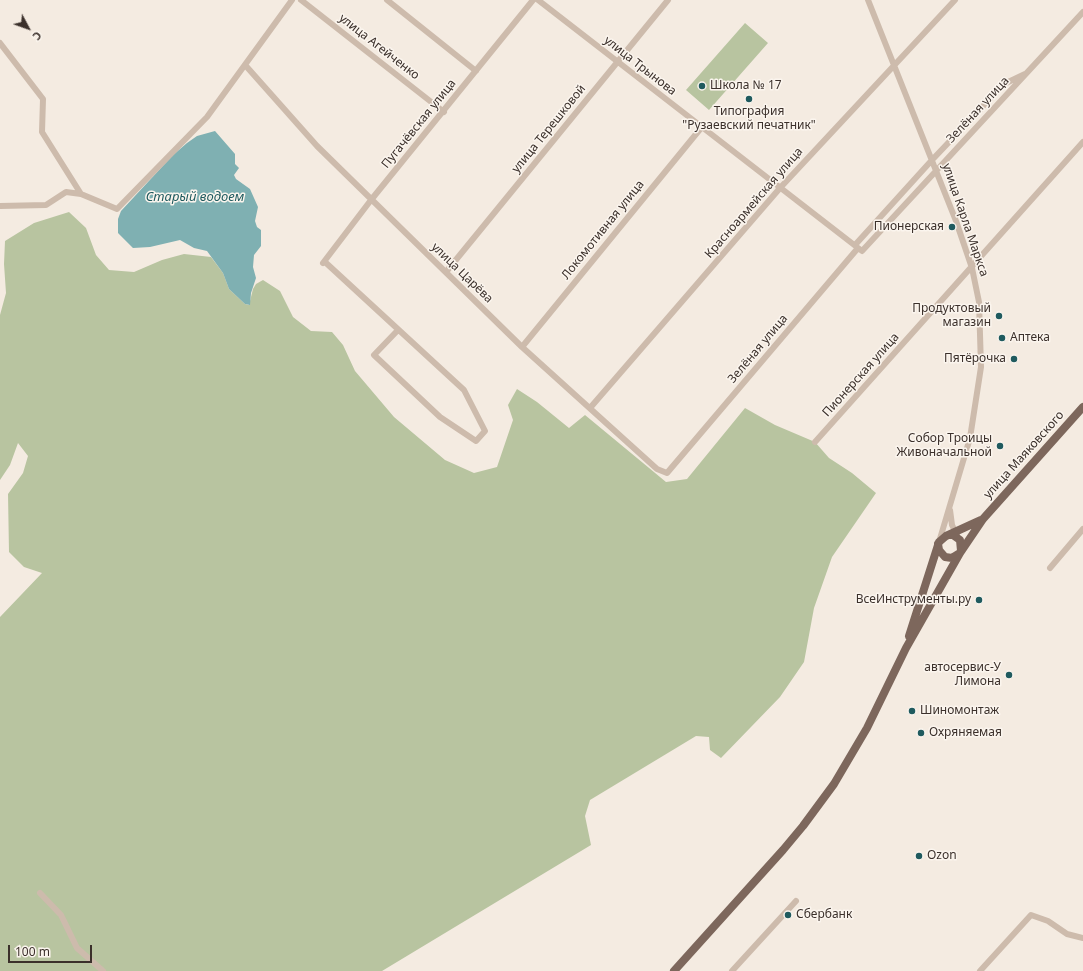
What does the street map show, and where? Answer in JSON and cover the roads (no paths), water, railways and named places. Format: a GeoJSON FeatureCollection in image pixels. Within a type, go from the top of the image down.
{"type":"FeatureCollection","features":[{"type":"Feature","properties":{"kind":"main road","name":"улица Маяковского"},"geometry":{"type":"LineString","coordinates":[[906,648],[961,552],[983,519],[1083,407]]}},
{"type":"Feature","properties":{"kind":"main road","name":"улица Маяковского"},"geometry":{"type":"LineString","coordinates":[[952,533],[983,519]]}},
{"type":"Feature","properties":{"kind":"main road"},"geometry":{"type":"LineString","coordinates":[[952,533],[960,540],[961,552],[952,558],[945,557],[939,550],[938,543],[952,533]]}},
{"type":"Feature","properties":{"kind":"main road","name":"улица Карла Маркса"},"geometry":{"type":"LineString","coordinates":[[906,648],[938,543]]}},
{"type":"Feature","properties":{"kind":"main road"},"geometry":{"type":"LineString","coordinates":[[674,971],[788,844],[834,784],[867,728],[906,648]]}},
{"type":"Feature","properties":{"kind":"street"},"geometry":{"type":"LineString","coordinates":[[0,206],[46,205],[66,192],[81,194],[117,209],[208,117],[292,0]]}},
{"type":"Feature","properties":{"kind":"street","name":"улица Агейченко"},"geometry":{"type":"LineString","coordinates":[[301,0],[444,112]]}},
{"type":"Feature","properties":{"kind":"street"},"geometry":{"type":"LineString","coordinates":[[387,0],[476,71]]}},
{"type":"Feature","properties":{"kind":"street","name":"Пугачёвская улица"},"geometry":{"type":"LineString","coordinates":[[398,330],[324,262],[371,200],[444,112],[533,0]]}},
{"type":"Feature","properties":{"kind":"street","name":"улица Трынова"},"geometry":{"type":"LineString","coordinates":[[538,0],[701,128],[858,248]]}},
{"type":"Feature","properties":{"kind":"street","name":"улица Терешковой"},"geometry":{"type":"LineString","coordinates":[[446,272],[668,0]]}},
{"type":"Feature","properties":{"kind":"street","name":"улица Карла Маркса"},"geometry":{"type":"LineString","coordinates":[[868,0],[936,170],[972,268],[979,302],[981,367],[970,438],[938,543]]}},
{"type":"Feature","properties":{"kind":"street","name":"Красноармейская улица"},"geometry":{"type":"LineString","coordinates":[[590,408],[780,188],[894,64],[956,0]]}},
{"type":"Feature","properties":{"kind":"street","name":"Зелёная улица"},"geometry":{"type":"LineString","coordinates":[[858,248],[936,170],[1083,12]]}},
{"type":"Feature","properties":{"kind":"street"},"geometry":{"type":"LineString","coordinates":[[0,43],[43,100],[42,132],[81,194]]}},
{"type":"Feature","properties":{"kind":"street","name":"улица Царёва"},"geometry":{"type":"LineString","coordinates":[[246,66],[317,146],[522,347],[657,469],[667,473],[675,464]]}},
{"type":"Feature","properties":{"kind":"street","name":"Зелёная улица"},"geometry":{"type":"LineString","coordinates":[[675,464],[932,160],[1004,84],[1028,72]]}},
{"type":"Feature","properties":{"kind":"street","name":"Локомотивная улица"},"geometry":{"type":"LineString","coordinates":[[522,347],[701,128]]}},
{"type":"Feature","properties":{"kind":"street","name":"Пионерская улица"},"geometry":{"type":"LineString","coordinates":[[815,442],[1083,142]]}},
{"type":"Feature","properties":{"kind":"street"},"geometry":{"type":"LineString","coordinates":[[398,330],[464,390],[485,431],[476,441],[440,417],[374,355],[398,330]]}},
{"type":"Feature","properties":{"kind":"street","name":"улица Карла Маркса"},"geometry":{"type":"LineString","coordinates":[[950,504],[952,533]]}},
{"type":"Feature","properties":{"kind":"street"},"geometry":{"type":"LineString","coordinates":[[1050,568],[1083,529]]}},
{"type":"Feature","properties":{"kind":"street"},"geometry":{"type":"LineString","coordinates":[[40,893],[61,915],[77,948],[103,971]]}},
{"type":"Feature","properties":{"kind":"street"},"geometry":{"type":"LineString","coordinates":[[732,971],[796,901]]}},
{"type":"Feature","properties":{"kind":"street"},"geometry":{"type":"LineString","coordinates":[[980,971],[1031,915],[1048,921],[1067,934],[1083,938]]}},
{"type":"Feature","properties":{"kind":"water","name":"Старый водоем"},"geometry":{"type":"Polygon","coordinates":[[[215,131],[235,154],[235,164],[239,168],[234,175],[236,179],[250,189],[258,207],[255,221],[257,227],[261,230],[261,246],[254,255],[253,267],[256,278],[251,293],[250,305],[245,304],[229,289],[223,273],[207,251],[194,248],[180,240],[150,247],[133,248],[118,233],[118,219],[121,211],[173,155],[197,136],[215,131]]]}},
{"type":"Feature","properties":{"kind":"place","name":"Школа № 17"},"geometry":{"type":"Point","coordinates":[702,86]}},
{"type":"Feature","properties":{"kind":"place","name":"Типография \"Рузаевский печатник\""},"geometry":{"type":"Point","coordinates":[749,99]}},
{"type":"Feature","properties":{"kind":"place","name":"Пионерская"},"geometry":{"type":"Point","coordinates":[952,227]}},
{"type":"Feature","properties":{"kind":"place","name":"Продуктовый магазин"},"geometry":{"type":"Point","coordinates":[999,316]}},
{"type":"Feature","properties":{"kind":"place","name":"Аптека"},"geometry":{"type":"Point","coordinates":[1002,338]}},
{"type":"Feature","properties":{"kind":"place","name":"Пятёрочка"},"geometry":{"type":"Point","coordinates":[1014,359]}},
{"type":"Feature","properties":{"kind":"place","name":"Собор Троицы Живоначальной"},"geometry":{"type":"Point","coordinates":[1000,446]}},
{"type":"Feature","properties":{"kind":"place","name":"ВсеИнструменты.ру"},"geometry":{"type":"Point","coordinates":[979,600]}},
{"type":"Feature","properties":{"kind":"place","name":"автосервис-У Лимона"},"geometry":{"type":"Point","coordinates":[1009,675]}},
{"type":"Feature","properties":{"kind":"place","name":"Шиномонтаж"},"geometry":{"type":"Point","coordinates":[912,711]}},
{"type":"Feature","properties":{"kind":"place","name":"Охряняемая"},"geometry":{"type":"Point","coordinates":[921,733]}},
{"type":"Feature","properties":{"kind":"place","name":"Ozon"},"geometry":{"type":"Point","coordinates":[919,856]}},
{"type":"Feature","properties":{"kind":"place","name":"Сбербанк"},"geometry":{"type":"Point","coordinates":[788,915]}}]}
